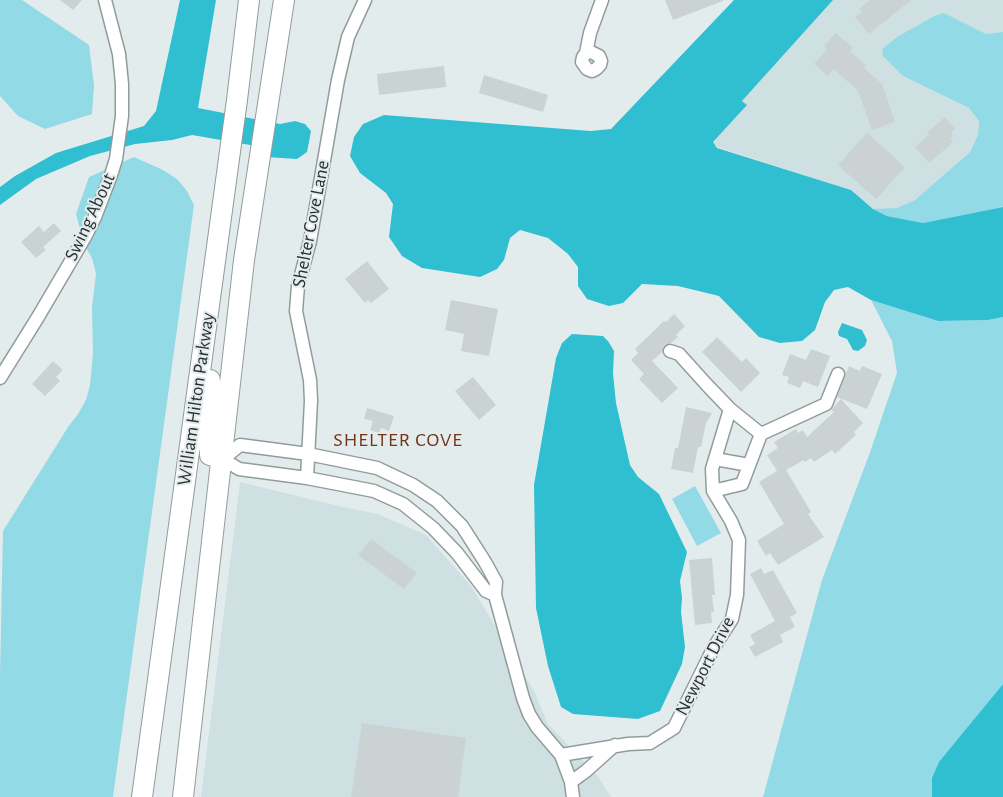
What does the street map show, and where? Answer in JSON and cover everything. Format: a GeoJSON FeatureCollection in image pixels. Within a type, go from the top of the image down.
{"type":"FeatureCollection","features":[{"type":"Feature","properties":{"kind":"highway","name":"William Hilton Parkway"},"geometry":{"type":"LineString","coordinates":[[142,797],[249,0]]}},
{"type":"Feature","properties":{"kind":"highway","name":"William Hilton Parkway"},"geometry":{"type":"LineString","coordinates":[[183,797],[244,260],[284,0]]}},
{"type":"Feature","properties":{"kind":"highway"},"geometry":{"type":"LineString","coordinates":[[212,279],[208,438],[210,455],[222,458]]}},
{"type":"Feature","properties":{"kind":"street","name":"Swing About"},"geometry":{"type":"LineString","coordinates":[[0,378],[85,238],[104,196],[111,175],[117,153],[122,116],[122,90],[119,54],[105,0]]}},
{"type":"Feature","properties":{"kind":"street","name":"Shelter Cove Lane"},"geometry":{"type":"LineString","coordinates":[[307,478],[311,401],[310,380],[296,311],[298,286],[310,241],[336,90],[348,37],[365,0]]}},
{"type":"Feature","properties":{"kind":"street"},"geometry":{"type":"LineString","coordinates":[[586,53],[590,33],[602,0]]}},
{"type":"Feature","properties":{"kind":"street"},"geometry":{"type":"LineString","coordinates":[[670,351],[679,354],[730,409],[760,434]]}},
{"type":"Feature","properties":{"kind":"street"},"geometry":{"type":"LineString","coordinates":[[730,409],[712,469],[713,491],[742,484],[760,434],[826,404],[838,374]]}},
{"type":"Feature","properties":{"kind":"street"},"geometry":{"type":"LineString","coordinates":[[495,595],[486,591],[457,553],[433,528],[403,504],[374,491],[307,478],[239,468],[222,458],[240,445],[308,454],[377,468],[413,485],[437,501],[462,526],[496,582],[495,595],[523,698],[529,714],[537,727],[561,755],[571,782],[573,797]]}},
{"type":"Feature","properties":{"kind":"street"},"geometry":{"type":"LineString","coordinates":[[715,459],[749,465]]}},
{"type":"Feature","properties":{"kind":"street","name":"Newport Drive"},"geometry":{"type":"LineString","coordinates":[[561,755],[615,746],[650,743],[674,728],[714,647],[732,619],[737,595],[739,540],[731,521],[713,491]]}},
{"type":"Feature","properties":{"kind":"street"},"geometry":{"type":"LineString","coordinates":[[571,782],[615,746]]}},
{"type":"Feature","properties":{"kind":"shaded area"},"geometry":{"type":"Polygon","coordinates":[[[0,0],[22,0],[89,45],[94,85],[92,114],[45,129],[18,116],[0,96],[0,0]]]}},
{"type":"Feature","properties":{"kind":"shaded area"},"geometry":{"type":"Polygon","coordinates":[[[180,0],[216,0],[198,108],[280,124],[295,121],[305,124],[311,131],[307,152],[297,159],[266,157],[250,145],[192,135],[172,140],[135,144],[90,156],[36,179],[0,205],[0,187],[15,176],[56,153],[144,126],[156,111],[180,0]]]}},
{"type":"Feature","properties":{"kind":"shaded area"},"geometry":{"type":"Polygon","coordinates":[[[734,0],[833,0],[742,101],[747,105],[713,142],[717,148],[851,190],[873,209],[887,216],[923,223],[1003,207],[1003,317],[988,320],[938,321],[871,300],[848,287],[834,290],[825,302],[815,330],[802,341],[780,343],[759,337],[719,296],[678,286],[642,284],[623,303],[609,306],[587,299],[578,286],[578,267],[568,254],[548,238],[520,230],[510,238],[504,260],[497,269],[480,277],[422,268],[402,256],[389,237],[393,204],[386,193],[360,173],[350,156],[354,137],[363,124],[384,115],[591,131],[611,129],[734,0]]]}},
{"type":"Feature","properties":{"kind":"shaded area"},"geometry":{"type":"Polygon","coordinates":[[[833,0],[1003,0],[1003,32],[986,34],[944,13],[934,16],[897,37],[883,49],[903,76],[969,108],[979,120],[978,135],[970,152],[915,200],[897,208],[873,209],[851,190],[717,147],[713,142],[746,105],[742,101],[833,0]]]}},
{"type":"Feature","properties":{"kind":"shaded area"},"geometry":{"type":"Polygon","coordinates":[[[944,13],[986,34],[1003,32],[1003,207],[923,223],[887,216],[873,209],[897,208],[915,200],[970,152],[978,135],[979,121],[969,108],[903,76],[883,56],[882,49],[897,37],[934,16],[944,13]]]}},
{"type":"Feature","properties":{"kind":"shaded area"},"geometry":{"type":"Polygon","coordinates":[[[134,157],[163,170],[177,179],[187,191],[194,205],[113,797],[0,797],[3,531],[78,414],[86,400],[90,385],[93,353],[92,307],[96,274],[92,258],[84,244],[76,214],[89,177],[134,157]]]}},
{"type":"Feature","properties":{"kind":"shaded area"},"geometry":{"type":"Polygon","coordinates":[[[871,300],[938,321],[988,320],[1003,317],[1003,684],[940,762],[932,778],[932,797],[763,797],[822,580],[869,455],[897,373],[892,341],[871,300]]]}},
{"type":"Feature","properties":{"kind":"shaded area"},"geometry":{"type":"Polygon","coordinates":[[[842,323],[862,330],[867,340],[865,346],[858,351],[853,350],[847,339],[839,336],[838,332],[842,323]]]}},
{"type":"Feature","properties":{"kind":"shaded area"},"geometry":{"type":"Polygon","coordinates":[[[572,334],[603,336],[614,351],[613,373],[616,403],[630,465],[638,477],[659,494],[687,552],[680,581],[685,647],[682,664],[660,711],[638,719],[573,714],[561,707],[548,666],[536,608],[534,485],[556,358],[562,343],[572,334]]]}},
{"type":"Feature","properties":{"kind":"shaded area"},"geometry":{"type":"Polygon","coordinates":[[[240,482],[378,514],[426,535],[471,586],[534,691],[548,724],[597,775],[611,797],[201,797],[240,482]]]}},
{"type":"Feature","properties":{"kind":"shaded area"},"geometry":{"type":"Polygon","coordinates":[[[695,486],[721,533],[697,546],[672,499],[695,486]]]}},
{"type":"Feature","properties":{"kind":"shaded area"},"geometry":{"type":"Polygon","coordinates":[[[1003,684],[1003,797],[932,797],[932,778],[939,762],[1003,684]]]}},
{"type":"Feature","properties":{"kind":"building"},"geometry":{"type":"Polygon","coordinates":[[[60,0],[82,0],[73,10],[60,0]]]}},
{"type":"Feature","properties":{"kind":"building"},"geometry":{"type":"Polygon","coordinates":[[[665,0],[723,0],[723,1],[673,20],[665,0]]]}},
{"type":"Feature","properties":{"kind":"building"},"geometry":{"type":"Polygon","coordinates":[[[870,0],[911,0],[869,34],[855,17],[862,12],[859,9],[870,0]]]}},
{"type":"Feature","properties":{"kind":"building"},"geometry":{"type":"Polygon","coordinates":[[[836,33],[853,48],[850,51],[866,65],[864,68],[882,84],[895,122],[872,130],[858,91],[834,69],[828,76],[814,64],[827,49],[824,46],[836,33]]]}},
{"type":"Feature","properties":{"kind":"building"},"geometry":{"type":"Polygon","coordinates":[[[444,66],[446,87],[379,95],[377,74],[444,66]]]}},
{"type":"Feature","properties":{"kind":"building"},"geometry":{"type":"Polygon","coordinates":[[[484,75],[548,95],[543,112],[479,93],[484,75]]]}},
{"type":"Feature","properties":{"kind":"building"},"geometry":{"type":"Polygon","coordinates":[[[945,117],[955,129],[951,133],[953,136],[950,138],[953,142],[929,163],[915,147],[945,117]]]}},
{"type":"Feature","properties":{"kind":"building"},"geometry":{"type":"Polygon","coordinates":[[[867,133],[905,167],[876,199],[838,165],[867,133]]]}},
{"type":"Feature","properties":{"kind":"building"},"geometry":{"type":"Polygon","coordinates":[[[54,223],[61,231],[43,247],[46,250],[36,258],[21,242],[39,226],[44,232],[54,223]]]}},
{"type":"Feature","properties":{"kind":"building"},"geometry":{"type":"Polygon","coordinates":[[[367,261],[389,289],[371,303],[368,300],[365,303],[345,279],[367,261]]]}},
{"type":"Feature","properties":{"kind":"building"},"geometry":{"type":"Polygon","coordinates":[[[451,300],[498,309],[489,356],[461,351],[464,334],[445,330],[451,300]]]}},
{"type":"Feature","properties":{"kind":"building"},"geometry":{"type":"Polygon","coordinates":[[[674,314],[685,326],[676,335],[678,337],[671,343],[664,345],[662,352],[652,361],[678,388],[662,403],[639,379],[644,374],[631,360],[638,353],[635,349],[674,314]]]}},
{"type":"Feature","properties":{"kind":"building"},"geometry":{"type":"Polygon","coordinates":[[[717,337],[742,362],[746,358],[760,373],[741,392],[702,352],[717,337]]]}},
{"type":"Feature","properties":{"kind":"building"},"geometry":{"type":"Polygon","coordinates":[[[811,349],[830,356],[818,387],[803,381],[800,388],[787,383],[789,377],[782,375],[790,354],[806,360],[811,349]]]}},
{"type":"Feature","properties":{"kind":"building"},"geometry":{"type":"Polygon","coordinates":[[[53,361],[63,370],[56,377],[60,381],[45,396],[32,384],[53,361]]]}},
{"type":"Feature","properties":{"kind":"building"},"geometry":{"type":"Polygon","coordinates":[[[849,366],[860,371],[862,366],[882,374],[867,409],[837,397],[849,366]]]}},
{"type":"Feature","properties":{"kind":"building"},"geometry":{"type":"Polygon","coordinates":[[[473,377],[496,405],[479,420],[455,391],[473,377]]]}},
{"type":"Feature","properties":{"kind":"building"},"geometry":{"type":"Polygon","coordinates":[[[841,399],[863,423],[854,432],[856,435],[835,454],[832,450],[814,462],[811,458],[805,462],[804,460],[786,470],[811,512],[808,514],[824,537],[778,565],[770,553],[766,556],[757,541],[784,524],[759,482],[777,471],[767,455],[778,448],[774,442],[796,429],[798,433],[803,430],[807,437],[834,412],[831,410],[841,399]]]}},
{"type":"Feature","properties":{"kind":"building"},"geometry":{"type":"Polygon","coordinates":[[[686,407],[712,413],[706,423],[701,447],[698,447],[693,473],[671,469],[675,448],[678,448],[686,407]]]}},
{"type":"Feature","properties":{"kind":"building"},"geometry":{"type":"Polygon","coordinates":[[[367,408],[394,416],[389,431],[381,428],[379,433],[370,430],[373,421],[364,419],[367,408]]]}},
{"type":"Feature","properties":{"kind":"building"},"geometry":{"type":"Polygon","coordinates":[[[371,539],[417,573],[404,589],[358,555],[371,539]]]}},
{"type":"Feature","properties":{"kind":"building"},"geometry":{"type":"Polygon","coordinates":[[[712,558],[715,595],[712,595],[714,612],[711,612],[712,623],[695,625],[689,560],[712,558]]]}},
{"type":"Feature","properties":{"kind":"building"},"geometry":{"type":"Polygon","coordinates":[[[761,568],[764,574],[773,570],[797,613],[790,617],[795,627],[780,635],[783,642],[755,657],[749,647],[755,644],[750,635],[775,621],[750,574],[761,568]]]}},
{"type":"Feature","properties":{"kind":"building"},"geometry":{"type":"Polygon","coordinates":[[[362,723],[466,738],[458,797],[351,797],[362,723]]]}},
{"type":"Feature","properties":{"kind":"district","name":"SHELTER COVE"},"geometry":{"type":"Point","coordinates":[398,440]}}]}
